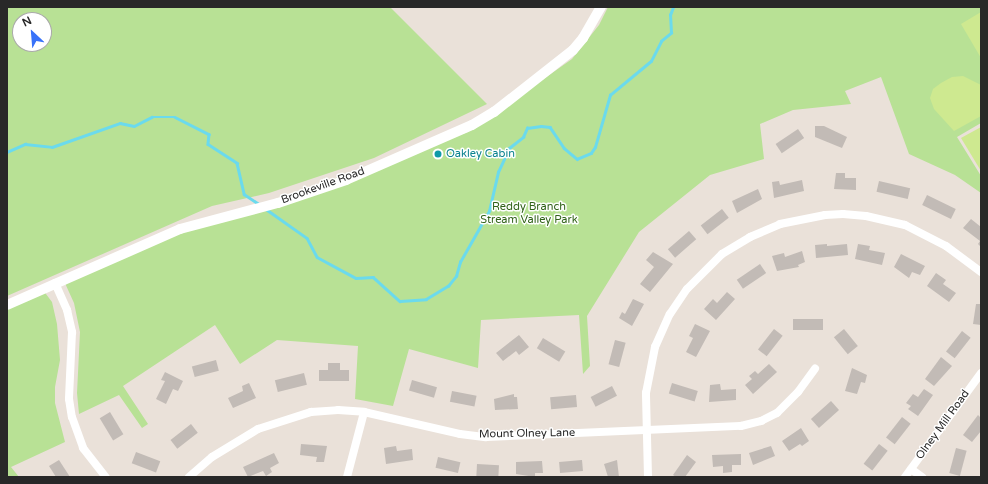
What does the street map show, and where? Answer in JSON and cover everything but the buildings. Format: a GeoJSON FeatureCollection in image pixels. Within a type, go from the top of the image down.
{"type":"FeatureCollection","features":[{"type":"Feature","properties":{"kind":"street","name":"Brookeville Road"},"geometry":{"type":"LineString","coordinates":[[7,305],[180,229],[278,203],[346,180],[478,121],[573,50],[583,38],[601,7]]}},
{"type":"Feature","properties":{"kind":"street"},"geometry":{"type":"LineString","coordinates":[[648,477],[646,393],[651,363],[670,314],[687,289],[708,264],[750,237],[780,224],[824,215],[866,216],[905,225],[923,233],[981,272]]}},
{"type":"Feature","properties":{"kind":"street"},"geometry":{"type":"LineString","coordinates":[[55,283],[67,310],[72,332],[70,399],[72,417],[83,448],[106,477]]}},
{"type":"Feature","properties":{"kind":"street","name":"Mount Olney Lane"},"geometry":{"type":"LineString","coordinates":[[189,477],[235,441],[282,419],[324,411],[364,412],[460,434],[486,437],[741,426],[761,421],[787,404],[814,369]]}},
{"type":"Feature","properties":{"kind":"street","name":"Olney Mill Road"},"geometry":{"type":"LineString","coordinates":[[905,477],[981,373]]}},
{"type":"Feature","properties":{"kind":"street"},"geometry":{"type":"LineString","coordinates":[[347,477],[364,412]]}},
{"type":"Feature","properties":{"kind":"street"},"geometry":{"type":"LineString","coordinates":[[911,469],[922,477]]}},
{"type":"Feature","properties":{"kind":"green space"},"geometry":{"type":"Polygon","coordinates":[[[7,7],[390,7],[487,104],[374,158],[269,193],[212,206],[7,296],[7,7]]]}},
{"type":"Feature","properties":{"kind":"green space","name":"Reddy Branch Stream Valley Park"},"geometry":{"type":"Polygon","coordinates":[[[608,7],[981,7],[981,123],[957,137],[981,176],[981,193],[955,175],[909,154],[881,77],[845,91],[851,104],[793,110],[760,124],[764,159],[710,175],[639,232],[587,316],[590,366],[583,374],[579,315],[481,320],[478,368],[409,349],[393,406],[355,399],[358,346],[277,340],[240,364],[215,325],[123,386],[148,424],[142,428],[119,395],[79,414],[77,393],[80,332],[74,303],[64,281],[129,250],[468,132],[572,59],[599,25],[608,7]]]}},
{"type":"Feature","properties":{"kind":"green space"},"geometry":{"type":"Polygon","coordinates":[[[981,12],[981,58],[961,24],[981,12]]]}},
{"type":"Feature","properties":{"kind":"green space"},"geometry":{"type":"Polygon","coordinates":[[[963,76],[981,85],[981,116],[954,131],[934,109],[930,98],[933,89],[941,83],[952,77],[963,76]]]}},
{"type":"Feature","properties":{"kind":"green space"},"geometry":{"type":"Polygon","coordinates":[[[981,127],[981,171],[961,138],[981,127]]]}},
{"type":"Feature","properties":{"kind":"green space"},"geometry":{"type":"Polygon","coordinates":[[[43,290],[52,302],[57,324],[60,360],[55,387],[55,403],[65,442],[11,467],[19,477],[7,477],[7,307],[43,290]]]}},
{"type":"Feature","properties":{"kind":"waterway"},"geometry":{"type":"LineString","coordinates":[[266,209],[307,238],[317,257],[356,278],[373,277],[400,301],[426,299],[448,286],[456,276],[460,262],[489,211],[498,172],[509,148],[523,137],[527,128],[541,126],[550,127],[564,148],[577,159],[591,153],[595,147],[610,95],[651,61],[661,41],[671,33],[670,15],[673,7]]}},
{"type":"Feature","properties":{"kind":"waterway"},"geometry":{"type":"LineString","coordinates":[[7,152],[25,144],[52,147],[120,123],[134,126],[152,117],[175,117],[209,134],[208,144],[237,163],[244,194],[259,204]]}},
{"type":"Feature","properties":{"kind":"place","name":"Oakley Cabin"},"geometry":{"type":"Point","coordinates":[438,154]}}]}
